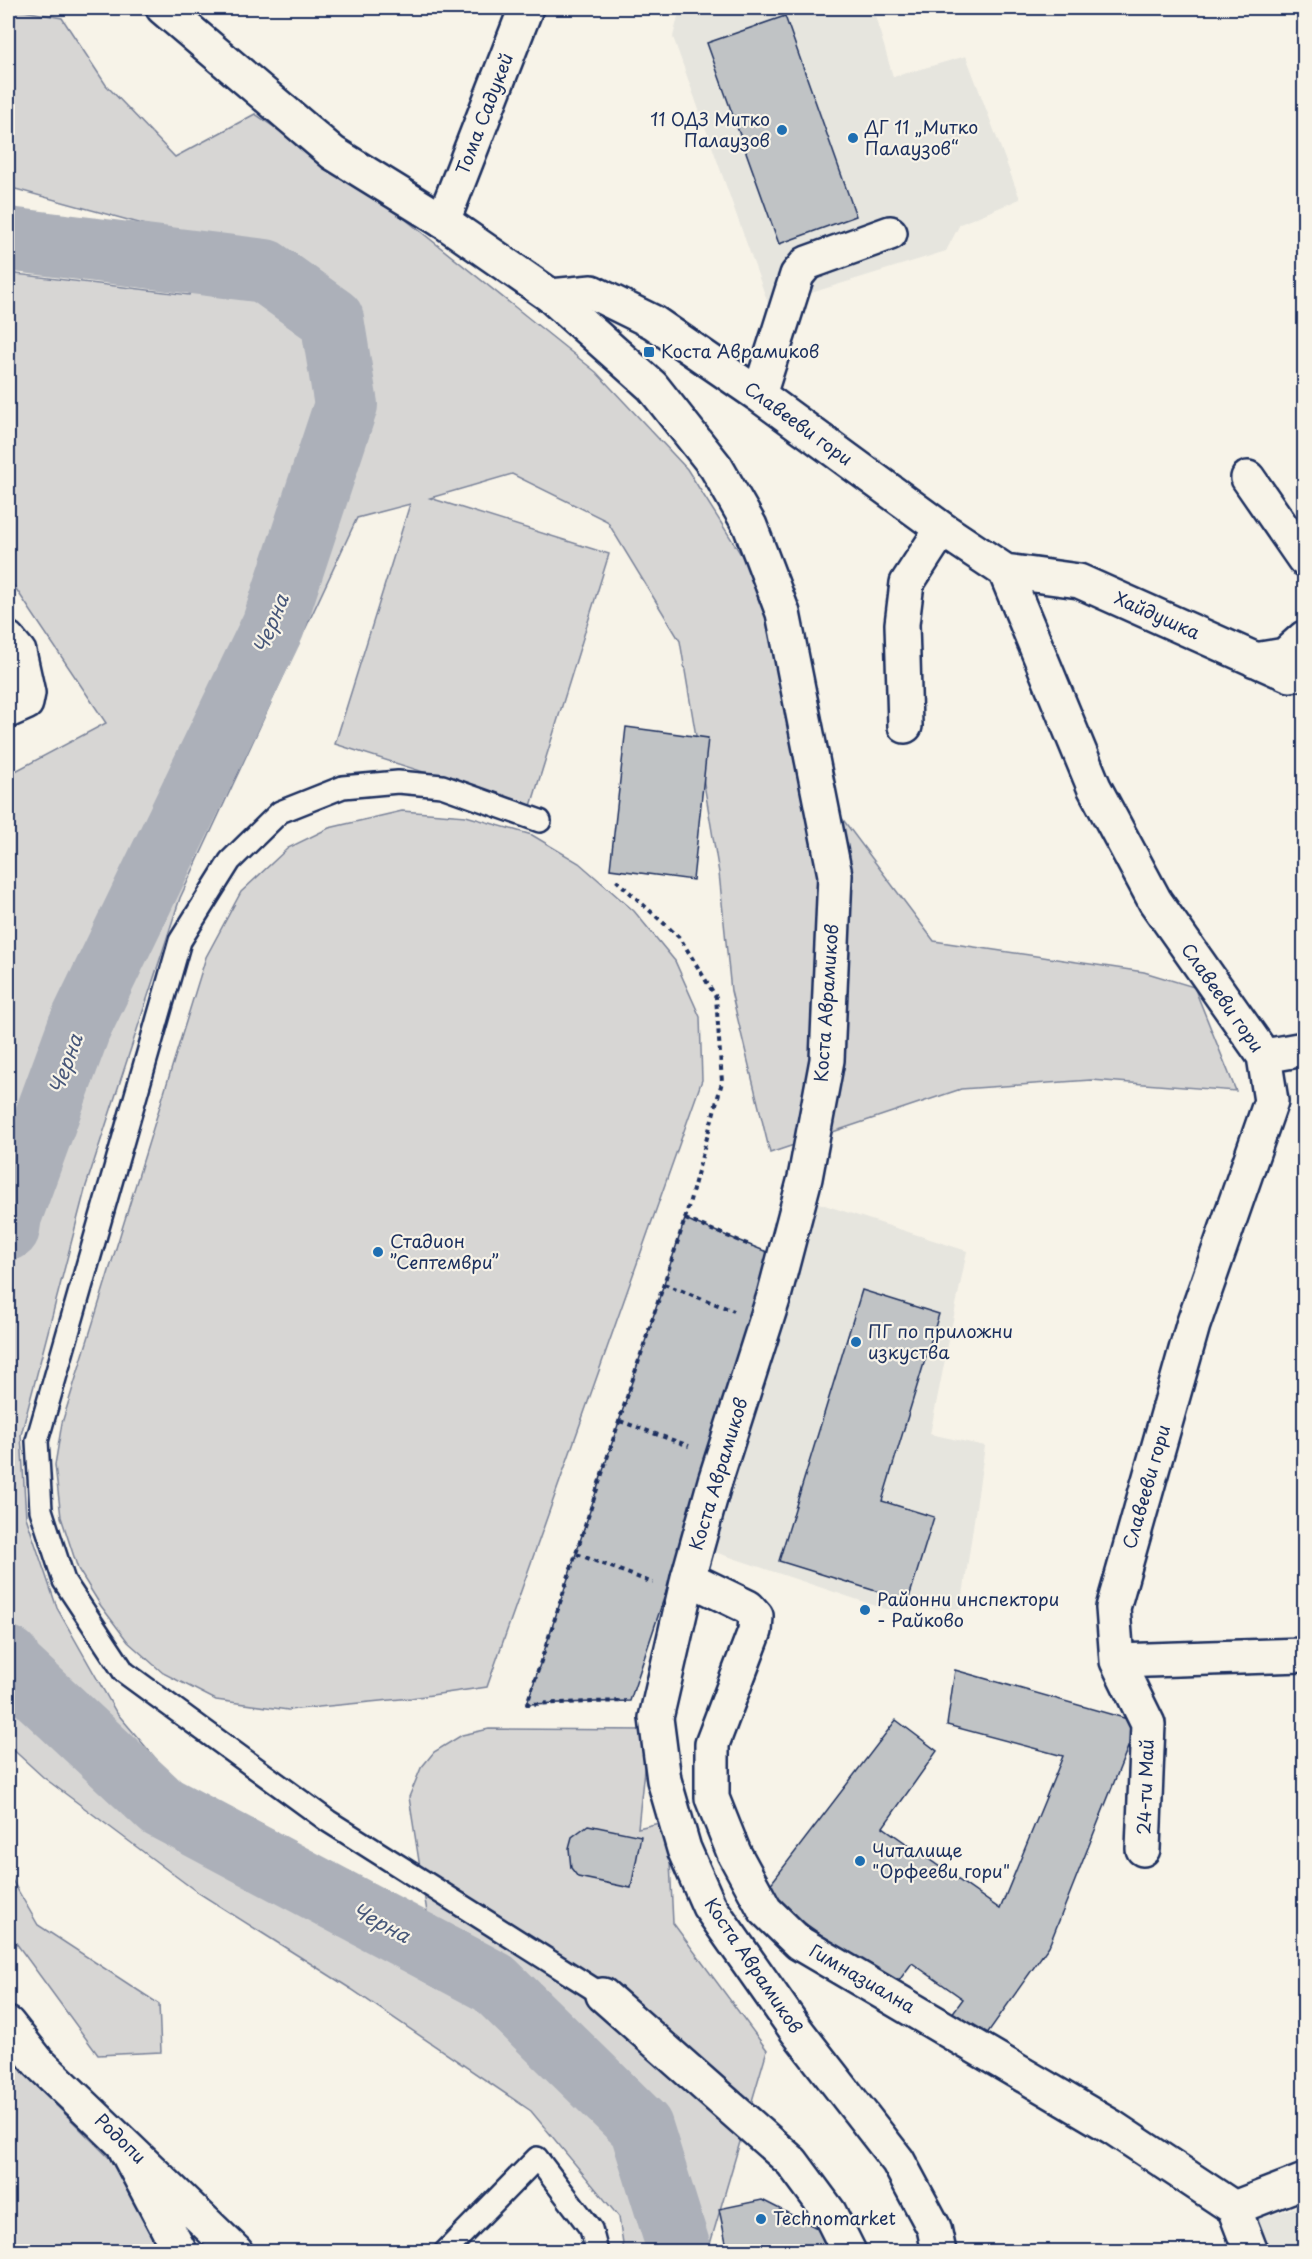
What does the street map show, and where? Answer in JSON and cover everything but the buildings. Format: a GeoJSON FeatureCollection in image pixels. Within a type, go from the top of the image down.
{"type":"FeatureCollection","features":[{"type":"Feature","properties":{"kind":"street","name":"Коста Аврамиков"},"geometry":{"type":"LineString","coordinates":[[163,8],[333,153],[443,221],[551,296],[652,386],[716,467],[750,526],[783,614],[835,875],[827,1060],[805,1178],[774,1296],[715,1481],[673,1581],[656,1718],[664,1779],[684,1849],[710,1906],[796,2030],[898,2161],[934,2228],[939,2252]]}},
{"type":"Feature","properties":{"kind":"street","name":"Тома Садукей"},"geometry":{"type":"LineString","coordinates":[[443,221],[526,8]]}},
{"type":"Feature","properties":{"kind":"street"},"geometry":{"type":"LineString","coordinates":[[759,395],[796,275],[807,263],[890,233]]}},
{"type":"Feature","properties":{"kind":"street","name":"Славееви гори"},"geometry":{"type":"LineString","coordinates":[[551,296],[592,292],[652,322],[759,395],[942,529],[1005,572],[1089,776],[1105,808],[1155,901],[1264,1056],[1271,1101],[1193,1325],[1113,1608],[1117,1661]]}},
{"type":"Feature","properties":{"kind":"street"},"geometry":{"type":"LineString","coordinates":[[1248,478],[1305,559]]}},
{"type":"Feature","properties":{"kind":"street"},"geometry":{"type":"LineString","coordinates":[[904,726],[902,624],[907,583],[942,529]]}},
{"type":"Feature","properties":{"kind":"street","name":"Хайдушка"},"geometry":{"type":"LineString","coordinates":[[1005,572],[1079,581],[1290,675],[1305,673]]}},
{"type":"Feature","properties":{"kind":"street"},"geometry":{"type":"LineString","coordinates":[[1256,660],[1285,655],[1305,638]]}},
{"type":"Feature","properties":{"kind":"street"},"geometry":{"type":"LineString","coordinates":[[8,639],[19,652],[28,693],[26,703],[8,711]]}},
{"type":"Feature","properties":{"kind":"street"},"geometry":{"type":"LineString","coordinates":[[1264,1056],[1305,1049]]}},
{"type":"Feature","properties":{"kind":"street","name":"Гимназиална"},"geometry":{"type":"LineString","coordinates":[[673,1581],[748,1607],[756,1616],[755,1630],[712,1744],[712,1798],[734,1853],[765,1910],[800,1943],[1112,2127],[1234,2208]]}},
{"type":"Feature","properties":{"kind":"street"},"geometry":{"type":"LineString","coordinates":[[1117,1661],[1305,1655]]}},
{"type":"Feature","properties":{"kind":"street","name":"24-ти Май"},"geometry":{"type":"LineString","coordinates":[[1117,1661],[1148,1724],[1143,1849]]}},
{"type":"Feature","properties":{"kind":"street"},"geometry":{"type":"LineString","coordinates":[[603,1995],[792,2162],[829,2212],[849,2252]]}},
{"type":"Feature","properties":{"kind":"street","name":"Родопи"},"geometry":{"type":"LineString","coordinates":[[8,2024],[38,2062],[236,2252]]}},
{"type":"Feature","properties":{"kind":"street"},"geometry":{"type":"LineString","coordinates":[[121,2140],[180,2252]]}},
{"type":"Feature","properties":{"kind":"street"},"geometry":{"type":"LineString","coordinates":[[1251,2252],[1234,2208],[1305,2181]]}},
{"type":"Feature","properties":{"kind":"lane"},"geometry":{"type":"LineString","coordinates":[[540,821],[442,786],[398,782],[343,787],[280,812],[230,861],[180,941],[37,1441],[41,1510],[64,1581],[124,1672],[328,1821],[603,1995]]}},
{"type":"Feature","properties":{"kind":"lane"},"geometry":{"type":"LineString","coordinates":[[445,2252],[537,2158],[591,2229],[597,2252]]}},
{"type":"Feature","properties":{"kind":"path"},"geometry":{"type":"LineString","coordinates":[[616,880],[680,938],[716,997],[722,1082],[685,1220],[527,1704],[630,1701]]}},
{"type":"Feature","properties":{"kind":"path"},"geometry":{"type":"LineString","coordinates":[[685,1220],[757,1248]]}},
{"type":"Feature","properties":{"kind":"path"},"geometry":{"type":"LineString","coordinates":[[664,1284],[736,1312]]}},
{"type":"Feature","properties":{"kind":"path"},"geometry":{"type":"LineString","coordinates":[[620,1421],[692,1447]]}},
{"type":"Feature","properties":{"kind":"path"},"geometry":{"type":"LineString","coordinates":[[577,1554],[673,1581]]}},
{"type":"Feature","properties":{"kind":"shaded area"},"geometry":{"type":"Polygon","coordinates":[[[8,8],[62,18],[106,85],[175,157],[255,114],[395,211],[596,372],[687,469],[790,632],[826,797],[934,941],[1144,972],[1194,987],[1236,1091],[1091,1080],[961,1089],[770,1153],[731,991],[719,873],[680,641],[607,521],[512,474],[430,498],[609,554],[531,806],[335,744],[410,504],[357,518],[180,898],[86,1186],[21,1435],[26,1517],[57,1608],[116,1712],[274,1897],[439,1989],[409,1797],[421,1768],[434,1752],[462,1735],[489,1729],[648,1730],[638,1828],[668,1821],[673,1923],[767,2050],[708,2251],[624,2251],[619,2217],[531,2111],[351,1989],[197,1892],[43,1777],[8,1745],[8,775],[106,723],[8,577],[8,273],[189,295],[208,242],[8,187],[8,8]]]}},
{"type":"Feature","properties":{"kind":"shaded area","name":"ДГ 11 „Митко Палаузов“"},"geometry":{"type":"Polygon","coordinates":[[[680,8],[873,8],[893,77],[966,56],[1020,199],[960,224],[946,251],[769,306],[673,37],[680,8]]]}},
{"type":"Feature","properties":{"kind":"shaded area","name":"Стадион ”Септември”"},"geometry":{"type":"Polygon","coordinates":[[[402,811],[466,816],[532,835],[579,863],[634,911],[675,961],[700,1017],[702,1080],[487,1687],[411,1698],[288,1710],[216,1700],[163,1673],[128,1642],[101,1606],[78,1569],[61,1517],[55,1465],[62,1423],[206,957],[241,892],[288,848],[329,828],[402,811]]]}},
{"type":"Feature","properties":{"kind":"shaded area","name":"ПГ по приложни изкуства"},"geometry":{"type":"Polygon","coordinates":[[[809,1200],[967,1251],[930,1434],[985,1446],[961,1609],[885,1609],[700,1547],[809,1200]]]}},
{"type":"Feature","properties":{"kind":"shaded area"},"geometry":{"type":"Polygon","coordinates":[[[8,1873],[38,1925],[159,2004],[161,2052],[98,2055],[8,1932],[8,1873]]]}},
{"type":"Feature","properties":{"kind":"shaded area"},"geometry":{"type":"Polygon","coordinates":[[[8,2052],[56,2105],[203,2251],[8,2251],[8,2052]]]}},
{"type":"Feature","properties":{"kind":"shaded area"},"geometry":{"type":"Polygon","coordinates":[[[1304,2204],[1304,2251],[1268,2251],[1257,2220],[1304,2204]]]}},
{"type":"Feature","properties":{"kind":"waterway","name":"Черна"},"geometry":{"type":"LineString","coordinates":[[8,239],[265,271],[332,319],[346,405],[273,626],[79,1028],[10,1216],[8,1229]]}},
{"type":"Feature","properties":{"kind":"waterway","name":"Черна"},"geometry":{"type":"LineString","coordinates":[[8,1658],[10,1665],[162,1807],[494,1983],[641,2127],[680,2252]]}},
{"type":"Feature","properties":{"kind":"place","name":"11 ОДЗ Митко Палаузов"},"geometry":{"type":"Point","coordinates":[782,130]}},
{"type":"Feature","properties":{"kind":"place","name":"ДГ 11 „Митко Палаузов“"},"geometry":{"type":"Point","coordinates":[853,138]}},
{"type":"Feature","properties":{"kind":"place","name":"Коста Аврамиков"},"geometry":{"type":"Point","coordinates":[649,352]}},
{"type":"Feature","properties":{"kind":"place","name":"Стадион ”Септември”"},"geometry":{"type":"Point","coordinates":[378,1252]}},
{"type":"Feature","properties":{"kind":"place","name":"ПГ по приложни изкуства"},"geometry":{"type":"Point","coordinates":[856,1342]}},
{"type":"Feature","properties":{"kind":"place","name":"Районни инспектори - Райково"},"geometry":{"type":"Point","coordinates":[865,1610]}},
{"type":"Feature","properties":{"kind":"place","name":"Читалище \"Орфееви гори\""},"geometry":{"type":"Point","coordinates":[860,1861]}},
{"type":"Feature","properties":{"kind":"place","name":"Technomarket"},"geometry":{"type":"Point","coordinates":[761,2219]}}]}
